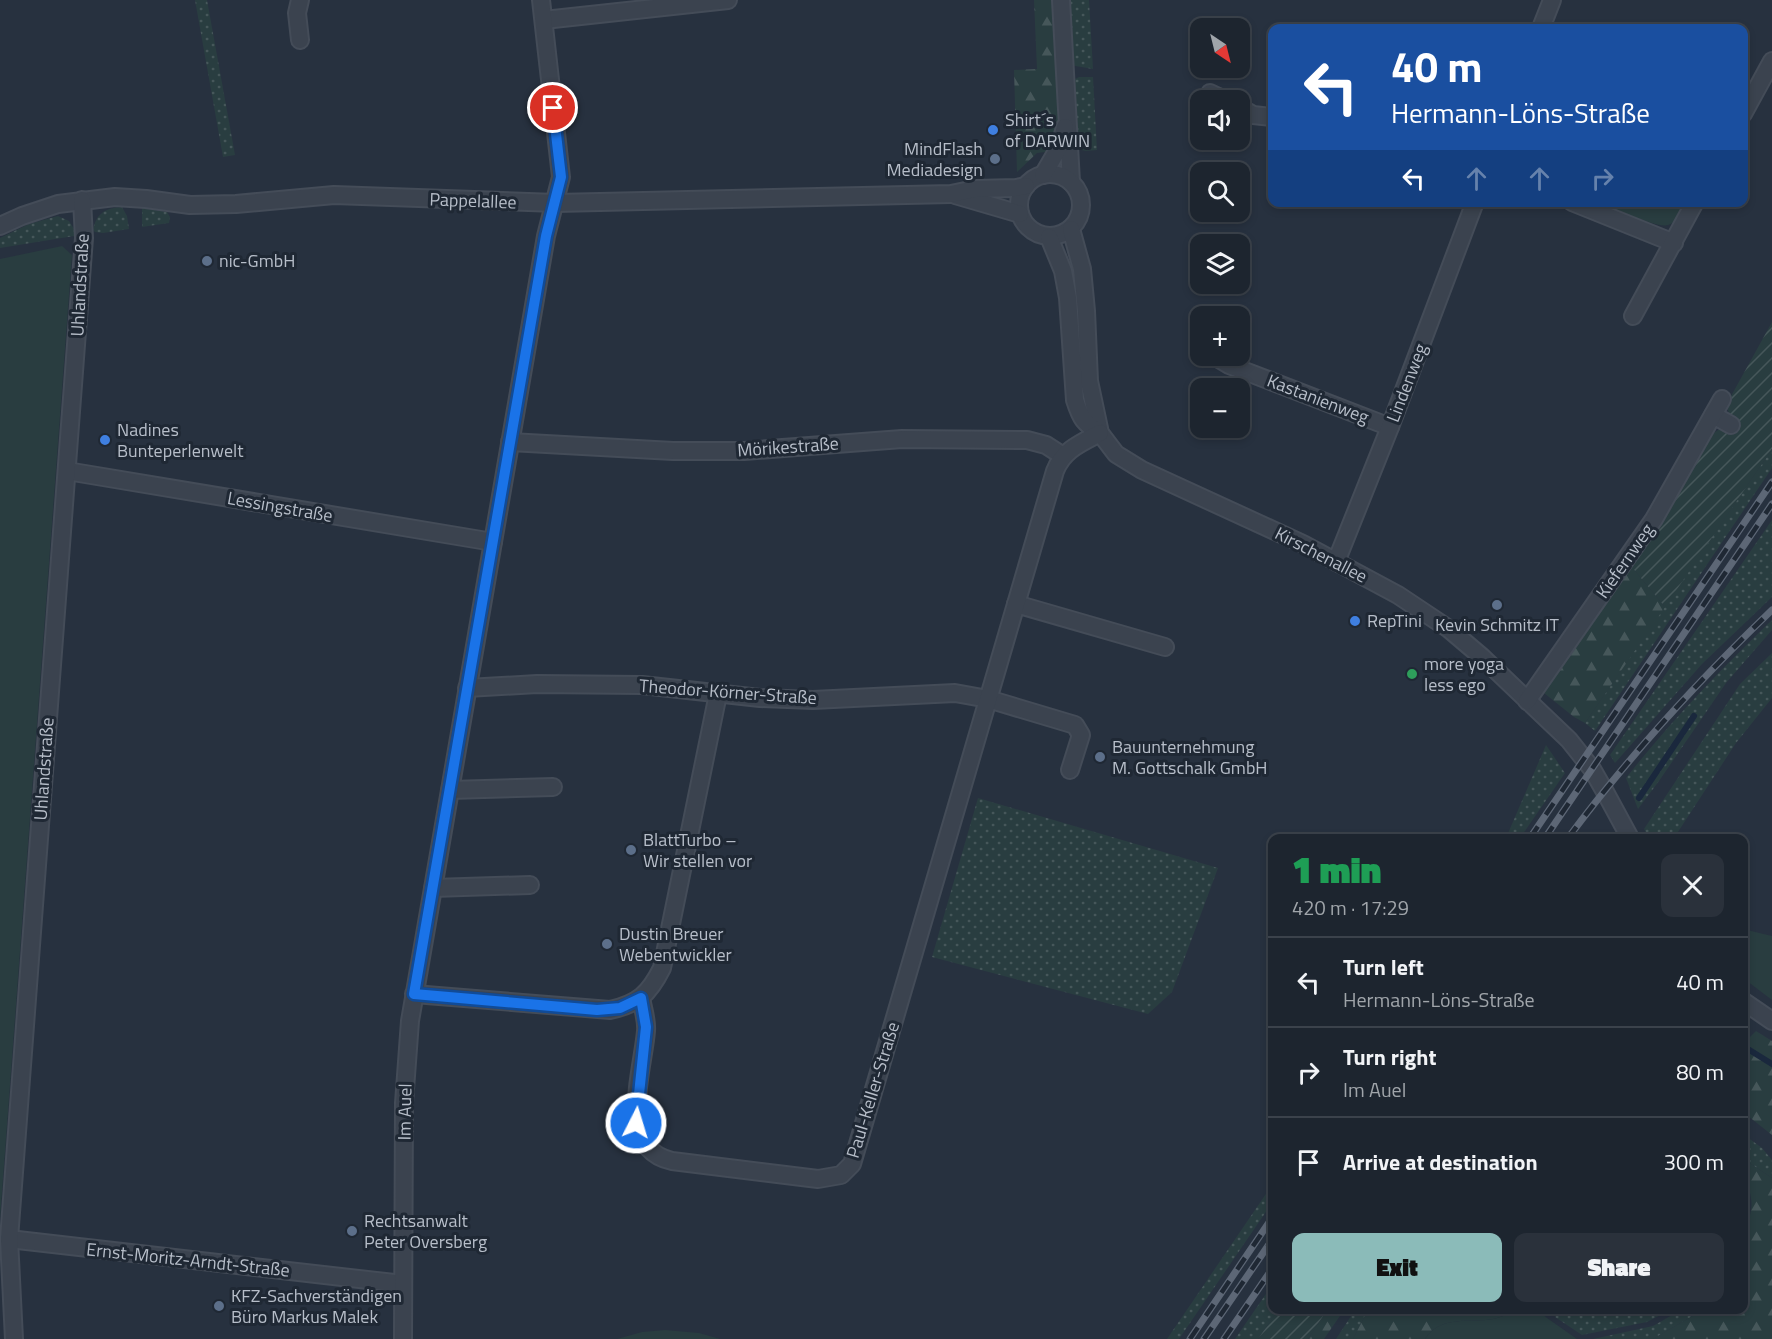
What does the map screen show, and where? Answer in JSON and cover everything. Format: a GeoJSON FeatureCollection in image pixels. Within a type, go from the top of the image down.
{"type":"FeatureCollection","features":[{"type":"Feature","properties":{"kind":"street"},"geometry":{"type":"LineString","coordinates":[[300,0],[297,13],[300,40]]}},
{"type":"Feature","properties":{"kind":"street","name":"Im Auel"},"geometry":{"type":"LineString","coordinates":[[403,1339],[404,1103],[410,1022],[546,236],[561,177],[541,0]]}},
{"type":"Feature","properties":{"kind":"street"},"geometry":{"type":"LineString","coordinates":[[544,20],[728,0]]}},
{"type":"Feature","properties":{"kind":"street"},"geometry":{"type":"LineString","coordinates":[[1061,0],[1071,182]]}},
{"type":"Feature","properties":{"kind":"street"},"geometry":{"type":"LineString","coordinates":[[1543,24],[1552,0]]}},
{"type":"Feature","properties":{"kind":"street"},"geometry":{"type":"LineString","coordinates":[[1748,105],[1772,61]]}},
{"type":"Feature","properties":{"kind":"street"},"geometry":{"type":"LineString","coordinates":[[1250,114],[1268,117]]}},
{"type":"Feature","properties":{"kind":"street"},"geometry":{"type":"LineString","coordinates":[[1043,175],[1060,146],[1067,117]]}},
{"type":"Feature","properties":{"kind":"street"},"geometry":{"type":"LineString","coordinates":[[1043,175],[1058,175],[1071,182],[1077,189],[1082,203],[1079,217],[1071,229],[1063,234],[1049,237],[1031,230],[1024,223],[1020,214],[1020,199],[1026,186],[1033,179],[1043,175]]}},
{"type":"Feature","properties":{"kind":"street","name":"Pappelallee"},"geometry":{"type":"LineString","coordinates":[[0,226],[39,209],[82,200],[130,197],[190,205],[216,205],[334,195],[555,203],[951,194],[975,189],[1026,186]]}},
{"type":"Feature","properties":{"kind":"street","name":"Pappelallee"},"geometry":{"type":"LineString","coordinates":[[951,194],[1020,214]]}},
{"type":"Feature","properties":{"kind":"street","name":"Uhlandstraße"},"geometry":{"type":"LineString","coordinates":[[14,1339],[9,1239],[84,238],[82,200]]}},
{"type":"Feature","properties":{"kind":"street","name":"Lindenweg"},"geometry":{"type":"LineString","coordinates":[[1336,562],[1473,207]]}},
{"type":"Feature","properties":{"kind":"street"},"geometry":{"type":"LineString","coordinates":[[1584,207],[1674,243]]}},
{"type":"Feature","properties":{"kind":"street"},"geometry":{"type":"LineString","coordinates":[[1633,316],[1692,207]]}},
{"type":"Feature","properties":{"kind":"street"},"geometry":{"type":"LineString","coordinates":[[1063,456],[1079,443],[1100,433],[1089,381],[1082,269],[1071,229]]}},
{"type":"Feature","properties":{"kind":"street","name":"Kirschenallee"},"geometry":{"type":"LineString","coordinates":[[1049,237],[1063,271],[1067,290],[1076,400],[1080,416],[1086,424],[1100,433],[1110,447],[1132,465],[1284,535],[1398,595],[1449,629],[1569,740],[1605,790],[1628,834]]}},
{"type":"Feature","properties":{"kind":"street","name":"Kastanienweg"},"geometry":{"type":"LineString","coordinates":[[1232,366],[1390,427]]}},
{"type":"Feature","properties":{"kind":"street","name":"Kiefernweg"},"geometry":{"type":"LineString","coordinates":[[1527,701],[1654,519],[1722,399]]}},
{"type":"Feature","properties":{"kind":"street"},"geometry":{"type":"LineString","coordinates":[[1713,415],[1731,424]]}},
{"type":"Feature","properties":{"kind":"street","name":"Mörikestraße"},"geometry":{"type":"LineString","coordinates":[[510,442],[708,451],[782,450],[902,439],[1027,440],[1046,445],[1063,456]]}},
{"type":"Feature","properties":{"kind":"street","name":"Paul-Keller-Straße"},"geometry":{"type":"LineString","coordinates":[[641,998],[646,1027],[636,1123],[643,1140],[653,1153],[660,1158],[672,1161],[818,1179],[834,1177],[847,1169],[855,1158],[1055,471],[1063,456]]}},
{"type":"Feature","properties":{"kind":"street","name":"Lessingstraße"},"geometry":{"type":"LineString","coordinates":[[67,471],[493,542]]}},
{"type":"Feature","properties":{"kind":"street"},"geometry":{"type":"LineString","coordinates":[[1016,604],[1165,648]]}},
{"type":"Feature","properties":{"kind":"street","name":"Theodor-Körner-Straße"},"geometry":{"type":"LineString","coordinates":[[467,688],[537,684],[642,685],[718,694],[813,700],[955,693],[988,699]]}},
{"type":"Feature","properties":{"kind":"street"},"geometry":{"type":"LineString","coordinates":[[414,994],[597,1010],[620,1008],[641,998],[654,984],[662,968],[718,694]]}},
{"type":"Feature","properties":{"kind":"street"},"geometry":{"type":"LineString","coordinates":[[988,699],[1075,725],[1081,735],[1070,770]]}},
{"type":"Feature","properties":{"kind":"street"},"geometry":{"type":"LineString","coordinates":[[450,790],[553,787]]}},
{"type":"Feature","properties":{"kind":"street"},"geometry":{"type":"LineString","coordinates":[[433,888],[530,885]]}},
{"type":"Feature","properties":{"kind":"street"},"geometry":{"type":"LineString","coordinates":[[1748,1004],[1772,1021]]}},
{"type":"Feature","properties":{"kind":"street","name":"Ernst-Moritz-Arndt-Straße"},"geometry":{"type":"LineString","coordinates":[[9,1239],[403,1284]]}},
{"type":"Feature","properties":{"kind":"green space"},"geometry":{"type":"Polygon","coordinates":[[[195,0],[207,0],[235,155],[223,157],[195,0]]]}},
{"type":"Feature","properties":{"kind":"green space"},"geometry":{"type":"Polygon","coordinates":[[[1034,0],[1055,0],[1061,126],[1052,151],[1037,153],[1017,172],[1014,70],[1037,69],[1034,0]]]}},
{"type":"Feature","properties":{"kind":"green space"},"geometry":{"type":"Polygon","coordinates":[[[1067,0],[1089,0],[1093,69],[1070,65],[1067,0]]]}},
{"type":"Feature","properties":{"kind":"green space"},"geometry":{"type":"Polygon","coordinates":[[[1079,77],[1093,77],[1097,150],[1077,149],[1071,81],[1079,77]]]}},
{"type":"Feature","properties":{"kind":"green space"},"geometry":{"type":"Polygon","coordinates":[[[122,207],[127,216],[129,229],[103,233],[93,230],[99,216],[111,209],[122,207]]]}},
{"type":"Feature","properties":{"kind":"green space"},"geometry":{"type":"Polygon","coordinates":[[[1609,207],[1682,207],[1671,224],[1663,225],[1645,221],[1609,207]]]}},
{"type":"Feature","properties":{"kind":"green space"},"geometry":{"type":"Polygon","coordinates":[[[142,208],[167,212],[170,217],[169,223],[142,227],[142,208]]]}},
{"type":"Feature","properties":{"kind":"green space"},"geometry":{"type":"Polygon","coordinates":[[[58,216],[69,221],[76,232],[74,236],[0,248],[0,238],[29,224],[58,216]]]}},
{"type":"Feature","properties":{"kind":"green space"},"geometry":{"type":"Polygon","coordinates":[[[62,246],[72,255],[0,1219],[0,259],[62,246]]]}},
{"type":"Feature","properties":{"kind":"green space"},"geometry":{"type":"Polygon","coordinates":[[[1772,322],[1772,449],[1665,607],[1631,566],[1666,514],[1711,435],[1730,418],[1727,406],[1730,398],[1772,322]]]}},
{"type":"Feature","properties":{"kind":"green space"},"geometry":{"type":"Polygon","coordinates":[[[1772,449],[1772,468],[1595,731],[1585,723],[1772,449]]]}},
{"type":"Feature","properties":{"kind":"green space"},"geometry":{"type":"Polygon","coordinates":[[[1772,520],[1772,597],[1702,664],[1615,763],[1610,755],[1772,520]]]}},
{"type":"Feature","properties":{"kind":"green space"},"geometry":{"type":"Polygon","coordinates":[[[1631,566],[1665,607],[1585,723],[1544,693],[1631,566]]]}},
{"type":"Feature","properties":{"kind":"green space"},"geometry":{"type":"Polygon","coordinates":[[[1772,620],[1772,630],[1726,683],[1638,809],[1626,778],[1696,697],[1772,620]]]}},
{"type":"Feature","properties":{"kind":"green space"},"geometry":{"type":"Polygon","coordinates":[[[1772,653],[1772,698],[1736,743],[1677,834],[1647,834],[1644,829],[1740,684],[1772,653]]]}},
{"type":"Feature","properties":{"kind":"green space"},"geometry":{"type":"Polygon","coordinates":[[[1546,745],[1565,773],[1523,834],[1508,834],[1546,745]]]}},
{"type":"Feature","properties":{"kind":"green space"},"geometry":{"type":"Polygon","coordinates":[[[978,798],[1218,868],[1172,992],[1148,1014],[932,957],[978,798]]]}},
{"type":"Feature","properties":{"kind":"green space"},"geometry":{"type":"Polygon","coordinates":[[[1748,930],[1772,936],[1772,1000],[1748,982],[1748,930]]]}},
{"type":"Feature","properties":{"kind":"green space"},"geometry":{"type":"Polygon","coordinates":[[[1756,1031],[1772,1041],[1772,1135],[1748,1116],[1748,1039],[1756,1031]]]}},
{"type":"Feature","properties":{"kind":"green space"},"geometry":{"type":"Polygon","coordinates":[[[1748,1138],[1762,1148],[1772,1160],[1772,1178],[1748,1162],[1748,1138]]]}},
{"type":"Feature","properties":{"kind":"green space"},"geometry":{"type":"Polygon","coordinates":[[[1748,1162],[1772,1178],[1772,1339],[1653,1339],[1696,1314],[1748,1314],[1748,1222],[1751,1195],[1748,1186],[1748,1162]]]}},
{"type":"Feature","properties":{"kind":"green space"},"geometry":{"type":"Polygon","coordinates":[[[1268,1191],[1268,1209],[1179,1339],[1167,1339],[1268,1191]]]}},
{"type":"Feature","properties":{"kind":"green space"},"geometry":{"type":"Polygon","coordinates":[[[1268,1291],[1268,1314],[1275,1314],[1258,1339],[1235,1339],[1268,1291]]]}},
{"type":"Feature","properties":{"kind":"green space"},"geometry":{"type":"Polygon","coordinates":[[[1275,1314],[1324,1314],[1308,1339],[1258,1339],[1275,1314]]]}},
{"type":"Feature","properties":{"kind":"green space"},"geometry":{"type":"Polygon","coordinates":[[[1324,1314],[1341,1314],[1324,1339],[1308,1339],[1324,1314]]]}},
{"type":"Feature","properties":{"kind":"green space"},"geometry":{"type":"Polygon","coordinates":[[[1352,1314],[1366,1314],[1353,1339],[1336,1339],[1352,1314]]]}},
{"type":"Feature","properties":{"kind":"green space"},"geometry":{"type":"Polygon","coordinates":[[[1366,1314],[1507,1314],[1490,1319],[1445,1324],[1437,1327],[1425,1339],[1353,1339],[1366,1314]]]}},
{"type":"Feature","properties":{"kind":"green space"},"geometry":{"type":"Polygon","coordinates":[[[1542,1314],[1577,1339],[1425,1339],[1437,1327],[1445,1324],[1502,1316],[1542,1314]]]}},
{"type":"Feature","properties":{"kind":"green space"},"geometry":{"type":"Polygon","coordinates":[[[1557,1314],[1662,1314],[1647,1322],[1582,1335],[1555,1317],[1557,1314]]]}},
{"type":"Feature","properties":{"kind":"green space"},"geometry":{"type":"Polygon","coordinates":[[[1674,1314],[1696,1314],[1653,1339],[1593,1339],[1653,1326],[1674,1314]]]}},
{"type":"Feature","properties":{"kind":"green space"},"geometry":{"type":"Polygon","coordinates":[[[665,1330],[699,1333],[720,1339],[617,1339],[642,1332],[665,1330]]]}},
{"type":"Feature","properties":{"kind":"waterway"},"geometry":{"type":"LineString","coordinates":[[1639,798],[1694,716]]}},
{"type":"Feature","properties":{"kind":"waterway"},"geometry":{"type":"LineString","coordinates":[[1748,1049],[1772,1064]]}},
{"type":"Feature","properties":{"kind":"railway"},"geometry":{"type":"LineString","coordinates":[[1533,834],[1772,482]]}},
{"type":"Feature","properties":{"kind":"railway"},"geometry":{"type":"LineString","coordinates":[[1548,834],[1772,504]]}},
{"type":"Feature","properties":{"kind":"railway"},"geometry":{"type":"LineString","coordinates":[[1571,834],[1665,720],[1772,610]]}},
{"type":"Feature","properties":{"kind":"railway"},"geometry":{"type":"LineString","coordinates":[[1190,1339],[1268,1224]]}},
{"type":"Feature","properties":{"kind":"railway"},"geometry":{"type":"LineString","coordinates":[[1204,1339],[1268,1246]]}},
{"type":"Feature","properties":{"kind":"railway"},"geometry":{"type":"LineString","coordinates":[[1224,1339],[1268,1275]]}},
{"type":"Feature","properties":{"kind":"place","name":"Shirt´s of DARWIN"},"geometry":{"type":"Point","coordinates":[993,130]}},
{"type":"Feature","properties":{"kind":"place","name":"MindFlash Mediadesign"},"geometry":{"type":"Point","coordinates":[995,159]}},
{"type":"Feature","properties":{"kind":"place","name":"nic-GmbH"},"geometry":{"type":"Point","coordinates":[207,261]}},
{"type":"Feature","properties":{"kind":"place","name":"Nadines Bunteperlenwelt"},"geometry":{"type":"Point","coordinates":[105,440]}},
{"type":"Feature","properties":{"kind":"place","name":"Kevin Schmitz IT"},"geometry":{"type":"Point","coordinates":[1497,605]}},
{"type":"Feature","properties":{"kind":"place","name":"RepTini"},"geometry":{"type":"Point","coordinates":[1355,621]}},
{"type":"Feature","properties":{"kind":"place","name":"more yoga less ego"},"geometry":{"type":"Point","coordinates":[1412,674]}},
{"type":"Feature","properties":{"kind":"place","name":"Bauunternehmung M. Gottschalk GmbH"},"geometry":{"type":"Point","coordinates":[1100,757]}},
{"type":"Feature","properties":{"kind":"place","name":"BlattTurbo – Wir stellen vor"},"geometry":{"type":"Point","coordinates":[631,850]}},
{"type":"Feature","properties":{"kind":"place","name":"Dustin Breuer Webentwickler"},"geometry":{"type":"Point","coordinates":[607,944]}},
{"type":"Feature","properties":{"kind":"place","name":"Rechtsanwalt Peter Oversberg"},"geometry":{"type":"Point","coordinates":[352,1231]}},
{"type":"Feature","properties":{"kind":"place","name":"KFZ-Sachverständigen Büro Markus Malek"},"geometry":{"type":"Point","coordinates":[219,1306]}},
{"type":"Feature","properties":{"kind":"route"},"geometry":{"type":"LineString","coordinates":[[553,108],[561,177],[546,236],[414,994],[597,1010],[620,1008],[641,998],[646,1027],[636,1123]]}}]}
